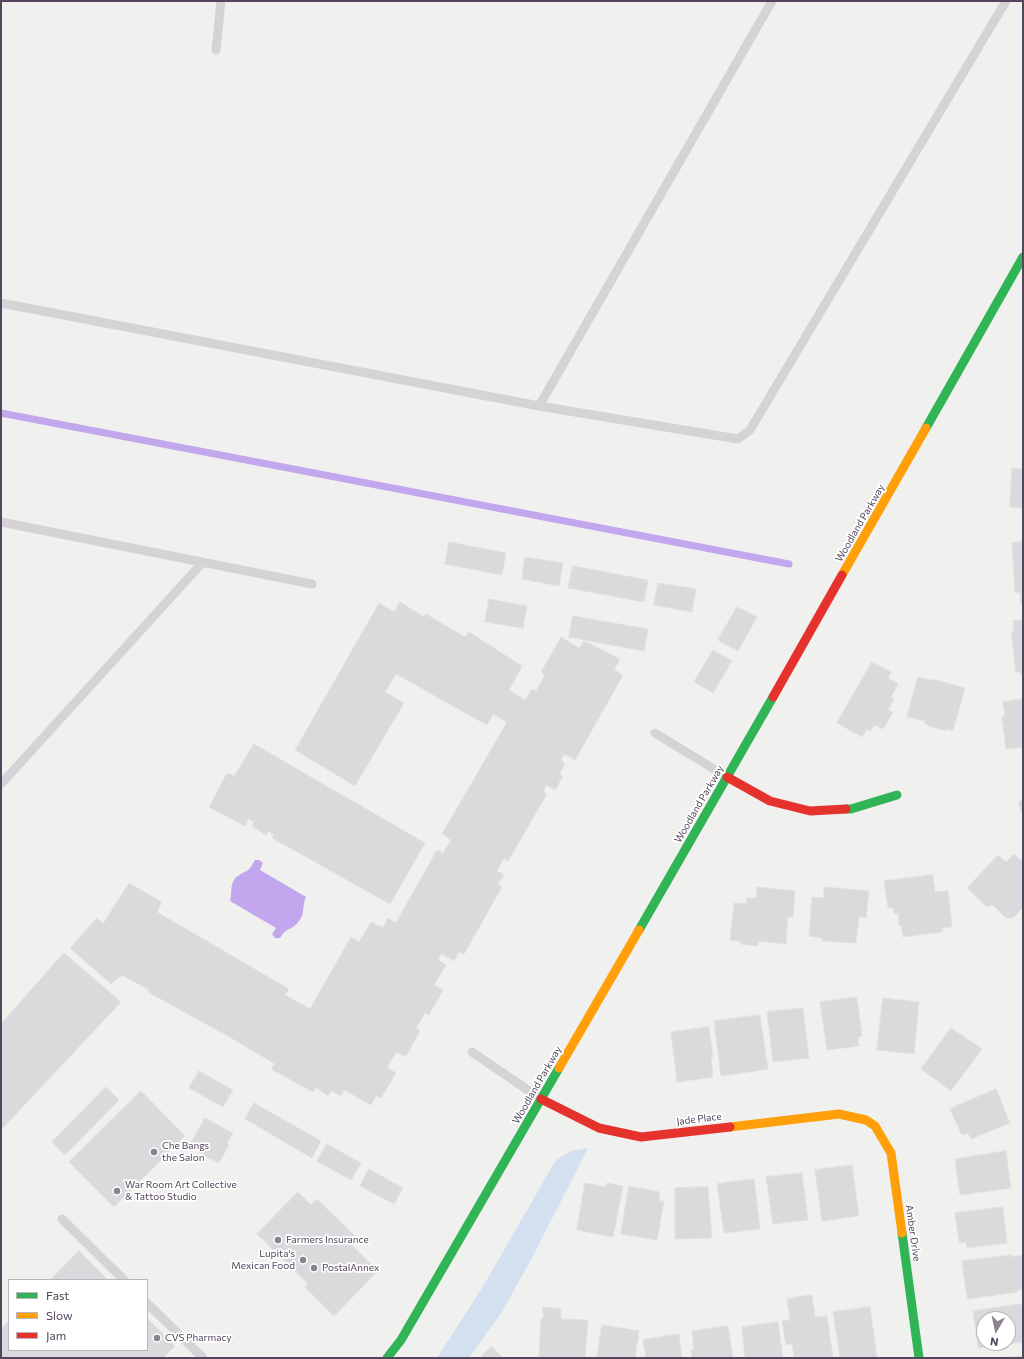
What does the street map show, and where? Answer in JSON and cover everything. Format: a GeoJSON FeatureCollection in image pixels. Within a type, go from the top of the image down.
{"type":"FeatureCollection","features":[{"type":"Feature","properties":{"kind":"main road","name":"Woodland Parkway"},"geometry":{"type":"LineString","coordinates":[[388,1358],[401,1340],[727,777],[1023,257]]}},
{"type":"Feature","properties":{"kind":"main road"},"geometry":{"type":"LineString","coordinates":[[727,777],[770,801],[810,812],[851,809],[897,795]]}},
{"type":"Feature","properties":{"kind":"main road","name":"Jade Place"},"geometry":{"type":"LineString","coordinates":[[541,1099],[599,1128],[641,1137],[839,1114],[866,1120]]}},
{"type":"Feature","properties":{"kind":"main road","name":"Amber Drive"},"geometry":{"type":"LineString","coordinates":[[866,1120],[875,1126],[892,1153],[919,1358]]}},
{"type":"Feature","properties":{"kind":"lane"},"geometry":{"type":"LineString","coordinates":[[216,50],[221,1]]}},
{"type":"Feature","properties":{"kind":"lane"},"geometry":{"type":"LineString","coordinates":[[539,406],[772,1]]}},
{"type":"Feature","properties":{"kind":"lane"},"geometry":{"type":"LineString","coordinates":[[1,303],[539,406],[738,439],[750,430],[1006,1]]}},
{"type":"Feature","properties":{"kind":"lane"},"geometry":{"type":"LineString","coordinates":[[1,522],[312,584]]}},
{"type":"Feature","properties":{"kind":"lane"},"geometry":{"type":"LineString","coordinates":[[1,784],[203,562]]}},
{"type":"Feature","properties":{"kind":"lane"},"geometry":{"type":"LineString","coordinates":[[655,733],[727,777]]}},
{"type":"Feature","properties":{"kind":"lane"},"geometry":{"type":"LineString","coordinates":[[472,1052],[541,1099]]}},
{"type":"Feature","properties":{"kind":"lane"},"geometry":{"type":"LineString","coordinates":[[62,1219],[123,1279]]}},
{"type":"Feature","properties":{"kind":"lane"},"geometry":{"type":"LineString","coordinates":[[148,1304],[203,1358]]}},
{"type":"Feature","properties":{"kind":"shaded area"},"geometry":{"type":"Polygon","coordinates":[[[255,860],[259,860],[263,863],[260,870],[306,897],[301,918],[297,924],[282,934],[280,938],[275,938],[272,934],[276,928],[230,901],[234,880],[237,876],[249,869],[255,860]]]}},
{"type":"Feature","properties":{"kind":"shaded area"},"geometry":{"type":"Polygon","coordinates":[[[588,1148],[533,1256],[502,1312],[469,1358],[437,1358],[482,1288],[556,1160],[571,1151],[588,1148]]]}},
{"type":"Feature","properties":{"kind":"building"},"geometry":{"type":"Polygon","coordinates":[[[1012,468],[1023,469],[1023,508],[1010,507],[1012,468]]]}},
{"type":"Feature","properties":{"kind":"building"},"geometry":{"type":"Polygon","coordinates":[[[449,542],[506,553],[502,575],[445,564],[449,542]]]}},
{"type":"Feature","properties":{"kind":"building"},"geometry":{"type":"Polygon","coordinates":[[[1023,542],[1023,603],[1021,603],[1020,592],[1015,593],[1012,543],[1023,542]]]}},
{"type":"Feature","properties":{"kind":"building"},"geometry":{"type":"Polygon","coordinates":[[[525,557],[563,563],[559,586],[522,579],[525,557]]]}},
{"type":"Feature","properties":{"kind":"building"},"geometry":{"type":"Polygon","coordinates":[[[573,566],[648,580],[644,602],[568,588],[573,566]]]}},
{"type":"Feature","properties":{"kind":"building"},"geometry":{"type":"Polygon","coordinates":[[[658,583],[696,589],[692,612],[654,605],[658,583]]]}},
{"type":"Feature","properties":{"kind":"building"},"geometry":{"type":"Polygon","coordinates":[[[489,599],[527,606],[523,628],[485,622],[489,599]]]}},
{"type":"Feature","properties":{"kind":"building"},"geometry":{"type":"Polygon","coordinates":[[[400,602],[424,617],[426,614],[465,637],[469,632],[522,666],[509,690],[525,700],[532,689],[536,691],[545,675],[541,672],[561,637],[579,648],[584,641],[620,659],[614,670],[623,675],[575,760],[564,754],[561,760],[565,764],[559,774],[563,776],[555,790],[546,785],[543,792],[547,794],[508,861],[504,858],[497,871],[504,875],[498,884],[502,887],[464,954],[459,952],[454,961],[441,954],[438,960],[446,965],[434,985],[443,990],[429,1015],[425,1013],[416,1028],[420,1031],[406,1056],[396,1052],[387,1068],[396,1073],[381,1098],[376,1096],[371,1105],[344,1090],[341,1096],[331,1091],[328,1096],[316,1087],[313,1092],[271,1069],[275,1064],[148,992],[149,990],[122,975],[111,984],[70,948],[97,918],[103,924],[129,883],[162,902],[157,912],[289,989],[285,995],[310,1009],[351,937],[359,942],[371,922],[383,928],[388,918],[396,923],[437,850],[443,853],[451,840],[442,834],[507,722],[493,714],[487,725],[396,674],[385,692],[404,703],[355,786],[295,750],[379,603],[394,612],[400,602]]]}},
{"type":"Feature","properties":{"kind":"building"},"geometry":{"type":"Polygon","coordinates":[[[737,607],[757,617],[738,651],[718,640],[737,607]]]}},
{"type":"Feature","properties":{"kind":"building"},"geometry":{"type":"Polygon","coordinates":[[[573,616],[648,629],[644,651],[569,637],[573,616]]]}},
{"type":"Feature","properties":{"kind":"building"},"geometry":{"type":"Polygon","coordinates":[[[1023,620],[1023,673],[1020,674],[1020,671],[1016,672],[1011,632],[1014,632],[1013,621],[1023,620]]]}},
{"type":"Feature","properties":{"kind":"building"},"geometry":{"type":"Polygon","coordinates":[[[713,650],[732,661],[713,693],[694,682],[713,650]]]}},
{"type":"Feature","properties":{"kind":"building"},"geometry":{"type":"Polygon","coordinates":[[[872,662],[891,672],[888,678],[898,684],[891,697],[894,699],[888,710],[893,712],[883,729],[874,725],[871,731],[867,729],[862,737],[837,723],[872,662]]]}},
{"type":"Feature","properties":{"kind":"building"},"geometry":{"type":"Polygon","coordinates":[[[918,677],[933,681],[933,679],[965,688],[953,731],[947,729],[947,731],[929,726],[924,723],[925,721],[907,717],[918,677]]]}},
{"type":"Feature","properties":{"kind":"building"},"geometry":{"type":"Polygon","coordinates":[[[1023,699],[1023,747],[1006,749],[1002,716],[1005,715],[1003,702],[1023,699]]]}},
{"type":"Feature","properties":{"kind":"building"},"geometry":{"type":"Polygon","coordinates":[[[254,744],[425,843],[390,904],[272,838],[274,835],[269,831],[266,835],[252,826],[254,822],[248,819],[245,826],[209,807],[227,773],[234,776],[254,744]]]}},
{"type":"Feature","properties":{"kind":"building"},"geometry":{"type":"Polygon","coordinates":[[[1023,799],[1023,814],[1018,803],[1023,799]]]}},
{"type":"Feature","properties":{"kind":"building"},"geometry":{"type":"Polygon","coordinates":[[[1014,854],[1023,862],[1023,907],[1013,918],[1006,918],[993,905],[987,907],[967,888],[998,855],[1006,862],[1014,854]]]}},
{"type":"Feature","properties":{"kind":"building"},"geometry":{"type":"Polygon","coordinates":[[[933,875],[935,892],[948,891],[952,927],[942,928],[942,932],[903,937],[901,925],[899,926],[898,913],[894,914],[893,908],[888,908],[884,881],[933,875]]]}},
{"type":"Feature","properties":{"kind":"building"},"geometry":{"type":"Polygon","coordinates":[[[757,887],[795,891],[793,917],[788,917],[786,944],[758,941],[758,946],[740,944],[740,941],[730,940],[734,903],[746,904],[747,898],[756,898],[757,887]]]}},
{"type":"Feature","properties":{"kind":"building"},"geometry":{"type":"Polygon","coordinates":[[[824,887],[869,891],[866,918],[859,917],[856,943],[822,941],[822,938],[809,936],[812,897],[824,898],[824,887]]]}},
{"type":"Feature","properties":{"kind":"building"},"geometry":{"type":"Polygon","coordinates":[[[64,953],[121,1002],[1,1130],[1,1024],[64,953]]]}},
{"type":"Feature","properties":{"kind":"building"},"geometry":{"type":"Polygon","coordinates":[[[857,997],[862,1036],[858,1037],[859,1046],[827,1050],[820,1002],[857,997]]]}},
{"type":"Feature","properties":{"kind":"building"},"geometry":{"type":"Polygon","coordinates":[[[883,998],[919,1002],[914,1054],[877,1050],[883,998]]]}},
{"type":"Feature","properties":{"kind":"building"},"geometry":{"type":"Polygon","coordinates":[[[803,1008],[809,1058],[773,1062],[767,1012],[803,1008]]]}},
{"type":"Feature","properties":{"kind":"building"},"geometry":{"type":"Polygon","coordinates":[[[760,1015],[768,1069],[721,1076],[714,1021],[760,1015]]]}},
{"type":"Feature","properties":{"kind":"building"},"geometry":{"type":"Polygon","coordinates":[[[709,1027],[713,1057],[711,1057],[713,1077],[677,1082],[671,1032],[709,1027]]]}},
{"type":"Feature","properties":{"kind":"building"},"geometry":{"type":"Polygon","coordinates":[[[951,1028],[982,1049],[951,1091],[921,1069],[951,1028]]]}},
{"type":"Feature","properties":{"kind":"building"},"geometry":{"type":"Polygon","coordinates":[[[199,1071],[233,1090],[223,1107],[189,1088],[199,1071]]]}},
{"type":"Feature","properties":{"kind":"building"},"geometry":{"type":"Polygon","coordinates":[[[106,1087],[119,1100],[65,1155],[52,1142],[106,1087]]]}},
{"type":"Feature","properties":{"kind":"building"},"geometry":{"type":"Polygon","coordinates":[[[996,1089],[1010,1123],[971,1139],[968,1133],[962,1135],[950,1109],[996,1089]]]}},
{"type":"Feature","properties":{"kind":"building"},"geometry":{"type":"Polygon","coordinates":[[[141,1091],[185,1136],[114,1207],[69,1162],[141,1091]]]}},
{"type":"Feature","properties":{"kind":"building"},"geometry":{"type":"Polygon","coordinates":[[[254,1103],[321,1141],[312,1158],[245,1119],[254,1103]]]}},
{"type":"Feature","properties":{"kind":"building"},"geometry":{"type":"Polygon","coordinates":[[[205,1118],[233,1133],[227,1143],[229,1145],[219,1163],[199,1153],[200,1150],[190,1145],[205,1118]]]}},
{"type":"Feature","properties":{"kind":"building"},"geometry":{"type":"Polygon","coordinates":[[[327,1144],[361,1163],[351,1180],[317,1161],[327,1144]]]}},
{"type":"Feature","properties":{"kind":"building"},"geometry":{"type":"Polygon","coordinates":[[[1006,1151],[1011,1188],[960,1195],[955,1159],[1006,1151]]]}},
{"type":"Feature","properties":{"kind":"building"},"geometry":{"type":"Polygon","coordinates":[[[852,1165],[859,1216],[822,1221],[815,1170],[852,1165]]]}},
{"type":"Feature","properties":{"kind":"building"},"geometry":{"type":"Polygon","coordinates":[[[369,1169],[403,1188],[394,1204],[360,1186],[369,1169]]]}},
{"type":"Feature","properties":{"kind":"building"},"geometry":{"type":"Polygon","coordinates":[[[802,1173],[808,1220],[773,1224],[766,1177],[802,1173]]]}},
{"type":"Feature","properties":{"kind":"building"},"geometry":{"type":"Polygon","coordinates":[[[754,1179],[760,1229],[724,1233],[717,1184],[754,1179]]]}},
{"type":"Feature","properties":{"kind":"building"},"geometry":{"type":"Polygon","coordinates":[[[585,1183],[606,1187],[607,1183],[623,1186],[613,1237],[577,1230],[585,1183]]]}},
{"type":"Feature","properties":{"kind":"building"},"geometry":{"type":"Polygon","coordinates":[[[629,1186],[660,1192],[659,1201],[664,1201],[657,1240],[621,1234],[629,1186]]]}},
{"type":"Feature","properties":{"kind":"building"},"geometry":{"type":"Polygon","coordinates":[[[708,1187],[712,1238],[675,1239],[675,1188],[708,1187]]]}},
{"type":"Feature","properties":{"kind":"building"},"geometry":{"type":"Polygon","coordinates":[[[298,1192],[311,1205],[317,1199],[358,1239],[352,1245],[378,1271],[334,1316],[305,1287],[308,1284],[257,1234],[298,1192]]]}},
{"type":"Feature","properties":{"kind":"building"},"geometry":{"type":"Polygon","coordinates":[[[1003,1207],[1007,1243],[967,1248],[966,1242],[959,1243],[955,1213],[1003,1207]]]}},
{"type":"Feature","properties":{"kind":"building"},"geometry":{"type":"Polygon","coordinates":[[[79,1251],[107,1279],[51,1279],[79,1251]]]}},
{"type":"Feature","properties":{"kind":"building"},"geometry":{"type":"Polygon","coordinates":[[[1012,1255],[1012,1257],[1023,1255],[1023,1289],[1017,1290],[1018,1292],[967,1299],[962,1261],[1012,1255]]]}},
{"type":"Feature","properties":{"kind":"building"},"geometry":{"type":"Polygon","coordinates":[[[812,1295],[815,1317],[827,1316],[833,1358],[804,1358],[804,1356],[794,1357],[792,1344],[786,1345],[782,1321],[790,1320],[787,1299],[812,1295]]]}},
{"type":"Feature","properties":{"kind":"building"},"geometry":{"type":"Polygon","coordinates":[[[1023,1304],[1023,1342],[1016,1343],[1016,1311],[976,1311],[976,1333],[973,1311],[1023,1304]]]}},
{"type":"Feature","properties":{"kind":"building"},"geometry":{"type":"Polygon","coordinates":[[[543,1307],[561,1309],[561,1319],[588,1320],[585,1358],[539,1358],[543,1307]]]}},
{"type":"Feature","properties":{"kind":"building"},"geometry":{"type":"Polygon","coordinates":[[[870,1307],[877,1358],[840,1358],[833,1312],[870,1307]]]}},
{"type":"Feature","properties":{"kind":"building","name":"CVS Pharmacy"},"geometry":{"type":"Polygon","coordinates":[[[148,1319],[175,1346],[163,1358],[1,1358],[1,1329],[8,1322],[8,1351],[148,1351],[148,1319]]]}},
{"type":"Feature","properties":{"kind":"building"},"geometry":{"type":"Polygon","coordinates":[[[778,1322],[783,1358],[745,1358],[742,1327],[778,1322]]]}},
{"type":"Feature","properties":{"kind":"building"},"geometry":{"type":"Polygon","coordinates":[[[602,1325],[639,1331],[635,1358],[597,1358],[602,1325]]]}},
{"type":"Feature","properties":{"kind":"building"},"geometry":{"type":"Polygon","coordinates":[[[728,1326],[733,1358],[692,1358],[691,1350],[694,1349],[692,1331],[728,1326]]]}},
{"type":"Feature","properties":{"kind":"building"},"geometry":{"type":"Polygon","coordinates":[[[679,1334],[682,1358],[646,1358],[643,1340],[679,1334]]]}},
{"type":"Feature","properties":{"kind":"building"},"geometry":{"type":"Polygon","coordinates":[[[492,1347],[503,1358],[481,1358],[485,1352],[492,1347]]]}},
{"type":"Feature","properties":{"kind":"building"},"geometry":{"type":"Polygon","coordinates":[[[1021,1356],[1021,1358],[1000,1358],[1021,1356]]]}},
{"type":"Feature","properties":{"kind":"waterway"},"geometry":{"type":"LineString","coordinates":[[1,413],[789,564]]}},
{"type":"Feature","properties":{"kind":"traffic: fast"},"geometry":{"type":"LineString","coordinates":[[926,428],[1023,257]]}},
{"type":"Feature","properties":{"kind":"traffic: fast"},"geometry":{"type":"LineString","coordinates":[[639,930],[773,697]]}},
{"type":"Feature","properties":{"kind":"traffic: fast"},"geometry":{"type":"LineString","coordinates":[[846,809],[851,809],[897,795]]}},
{"type":"Feature","properties":{"kind":"traffic: fast"},"geometry":{"type":"LineString","coordinates":[[387,1358],[401,1340],[559,1068]]}},
{"type":"Feature","properties":{"kind":"traffic: fast"},"geometry":{"type":"LineString","coordinates":[[902,1233],[919,1358]]}},
{"type":"Feature","properties":{"kind":"traffic: slow"},"geometry":{"type":"LineString","coordinates":[[842,575],[926,428]]}},
{"type":"Feature","properties":{"kind":"traffic: slow"},"geometry":{"type":"LineString","coordinates":[[559,1068],[639,930]]}},
{"type":"Feature","properties":{"kind":"traffic: slow"},"geometry":{"type":"LineString","coordinates":[[730,1127],[839,1114],[866,1120],[875,1126],[891,1153],[902,1233]]}},
{"type":"Feature","properties":{"kind":"traffic: jam"},"geometry":{"type":"LineString","coordinates":[[773,697],[842,575]]}},
{"type":"Feature","properties":{"kind":"traffic: jam"},"geometry":{"type":"LineString","coordinates":[[727,777],[770,801],[810,811],[846,809]]}},
{"type":"Feature","properties":{"kind":"traffic: jam"},"geometry":{"type":"LineString","coordinates":[[541,1099],[599,1128],[641,1137],[730,1127]]}},
{"type":"Feature","properties":{"kind":"place","name":"Che Bangs the Salon"},"geometry":{"type":"Point","coordinates":[154,1152]}},
{"type":"Feature","properties":{"kind":"place","name":"War Room Art Collective & Tattoo Studio"},"geometry":{"type":"Point","coordinates":[117,1191]}},
{"type":"Feature","properties":{"kind":"place","name":"Farmers Insurance"},"geometry":{"type":"Point","coordinates":[278,1240]}},
{"type":"Feature","properties":{"kind":"place","name":"Lupita's Mexican Food"},"geometry":{"type":"Point","coordinates":[303,1260]}},
{"type":"Feature","properties":{"kind":"place","name":"PostalAnnex"},"geometry":{"type":"Point","coordinates":[314,1268]}},
{"type":"Feature","properties":{"kind":"place","name":"CVS Pharmacy"},"geometry":{"type":"Point","coordinates":[157,1338]}}]}
